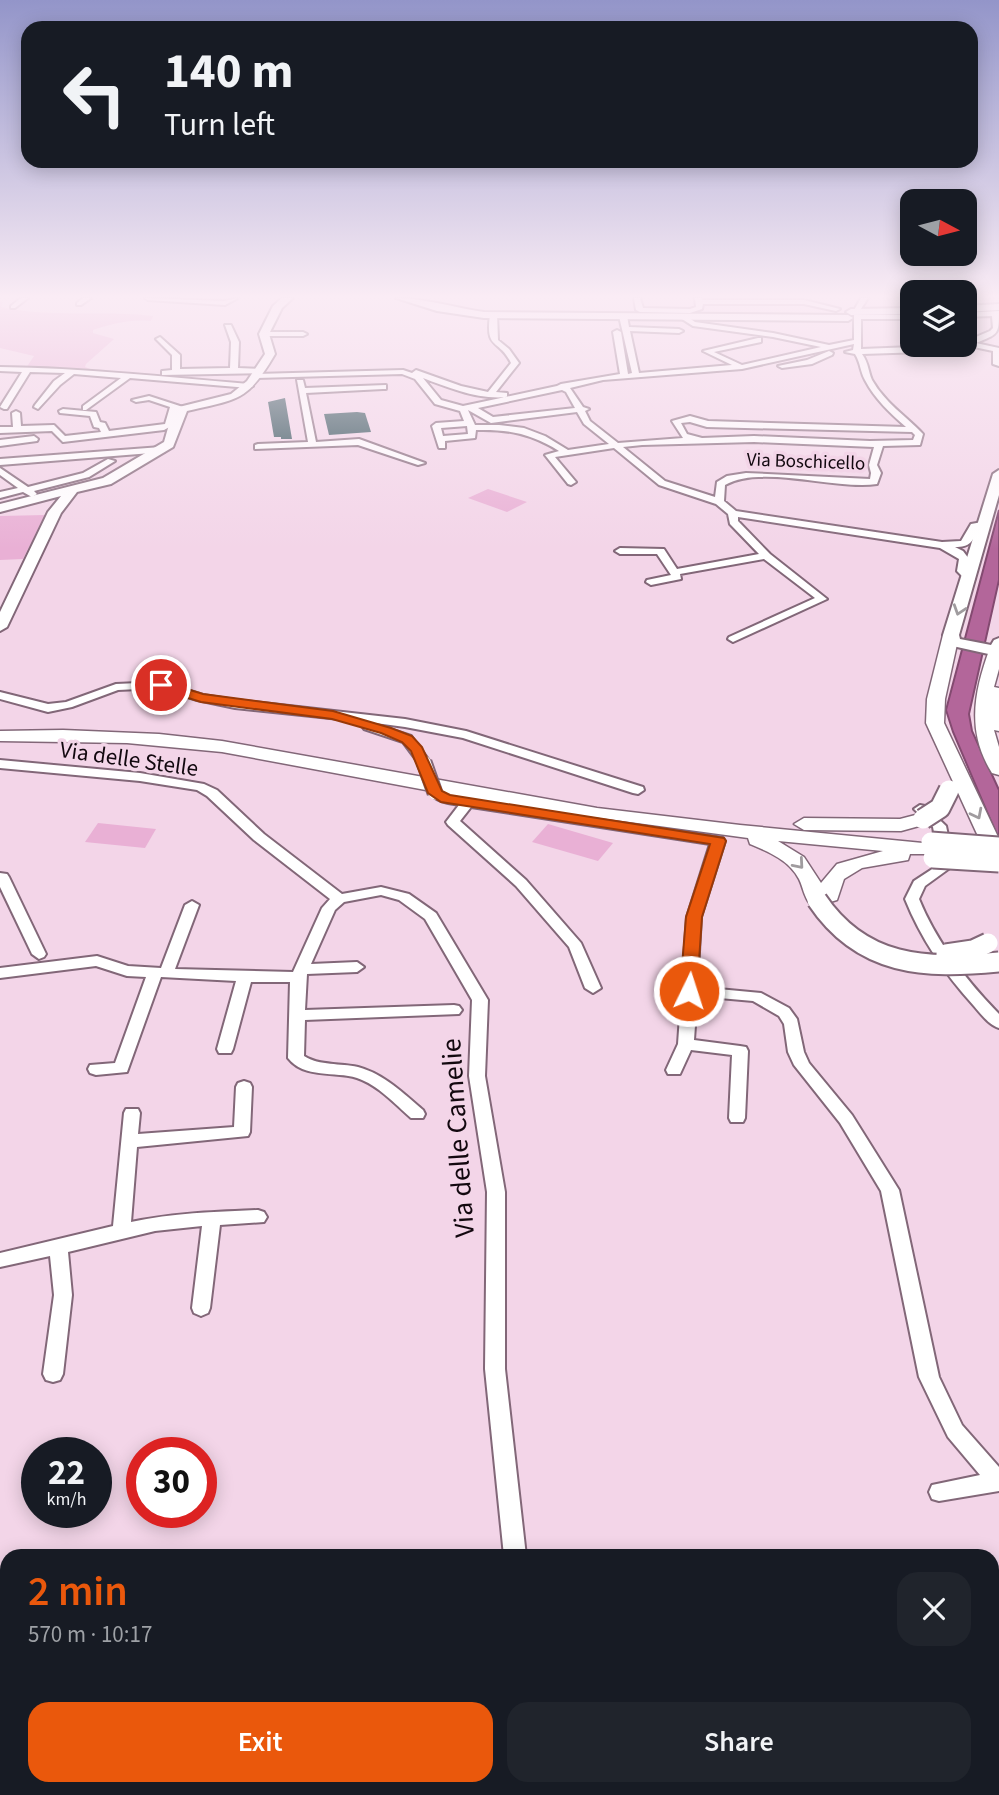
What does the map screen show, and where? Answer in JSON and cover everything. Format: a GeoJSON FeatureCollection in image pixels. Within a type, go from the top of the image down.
{"type":"FeatureCollection","features":[{"type":"Feature","properties":{"kind":"highway"},"geometry":{"type":"LineString","coordinates":[[0,729],[103,730],[255,744],[578,803],[717,825],[901,825],[942,807],[949,790],[923,728],[921,710],[922,698],[941,647],[955,640]]}},
{"type":"Feature","properties":{"kind":"highway"},"geometry":{"type":"LineString","coordinates":[[955,640],[936,699],[935,723],[999,859]]}},
{"type":"Feature","properties":{"kind":"highway"},"geometry":{"type":"LineString","coordinates":[[995,647],[994,706],[999,726]]}},
{"type":"Feature","properties":{"kind":"highway"},"geometry":{"type":"LineString","coordinates":[[995,647],[981,716],[984,733],[999,769]]}},
{"type":"Feature","properties":{"kind":"highway"},"geometry":{"type":"LineString","coordinates":[[0,736],[89,736],[173,741],[239,749],[548,806],[999,859]]}},
{"type":"Feature","properties":{"kind":"highway"},"geometry":{"type":"LineString","coordinates":[[717,825],[789,854],[811,878],[824,898]]}},
{"type":"Feature","properties":{"kind":"highway"},"geometry":{"type":"LineString","coordinates":[[995,947],[932,964],[881,955],[842,933],[824,914],[824,898],[835,875],[864,861],[932,850],[999,847]]}},
{"type":"Feature","properties":{"kind":"main road"},"geometry":{"type":"LineString","coordinates":[[0,509],[107,481],[169,444],[180,408],[231,400],[252,382]]}},
{"type":"Feature","properties":{"kind":"main road"},"geometry":{"type":"LineString","coordinates":[[995,647],[955,640],[999,474]]}},
{"type":"Feature","properties":{"kind":"main road"},"geometry":{"type":"LineString","coordinates":[[0,627],[45,498]]}},
{"type":"Feature","properties":{"kind":"street"},"geometry":{"type":"LineString","coordinates":[[4,407],[20,382]]}},
{"type":"Feature","properties":{"kind":"street"},"geometry":{"type":"LineString","coordinates":[[38,407],[59,382]]}},
{"type":"Feature","properties":{"kind":"street"},"geometry":{"type":"LineString","coordinates":[[86,408],[120,382]]}},
{"type":"Feature","properties":{"kind":"street"},"geometry":{"type":"LineString","coordinates":[[300,382],[312,441]]}},
{"type":"Feature","properties":{"kind":"street"},"geometry":{"type":"LineString","coordinates":[[422,382],[434,398],[468,409],[490,420],[582,409]]}},
{"type":"Feature","properties":{"kind":"street"},"geometry":{"type":"LineString","coordinates":[[436,382],[490,395],[519,395]]}},
{"type":"Feature","properties":{"kind":"street"},"geometry":{"type":"LineString","coordinates":[[490,395],[500,382]]}},
{"type":"Feature","properties":{"kind":"street"},"geometry":{"type":"LineString","coordinates":[[468,409],[584,382]]}},
{"type":"Feature","properties":{"kind":"street"},"geometry":{"type":"LineString","coordinates":[[870,382],[887,406],[914,430]]}},
{"type":"Feature","properties":{"kind":"street"},"geometry":{"type":"LineString","coordinates":[[571,384],[577,389],[587,422],[612,445],[662,483],[719,502],[733,513],[942,545],[964,544],[969,540],[974,526],[985,523]]}},
{"type":"Feature","properties":{"kind":"street"},"geometry":{"type":"LineString","coordinates":[[561,386],[569,390],[582,409],[679,488]]}},
{"type":"Feature","properties":{"kind":"street"},"geometry":{"type":"LineString","coordinates":[[302,391],[383,387]]}},
{"type":"Feature","properties":{"kind":"street"},"geometry":{"type":"LineString","coordinates":[[136,400],[149,398],[180,408]]}},
{"type":"Feature","properties":{"kind":"street"},"geometry":{"type":"LineString","coordinates":[[0,430],[54,428],[63,439],[167,426],[173,410],[180,408]]}},
{"type":"Feature","properties":{"kind":"street"},"geometry":{"type":"LineString","coordinates":[[442,443],[471,436],[468,409]]}},
{"type":"Feature","properties":{"kind":"street"},"geometry":{"type":"LineString","coordinates":[[63,411],[93,415],[97,425],[102,425],[106,433]]}},
{"type":"Feature","properties":{"kind":"street"},"geometry":{"type":"LineString","coordinates":[[16,413],[17,429]]}},
{"type":"Feature","properties":{"kind":"street"},"geometry":{"type":"LineString","coordinates":[[754,439],[746,435],[689,437],[681,433],[676,421],[684,419],[707,424],[914,430]]}},
{"type":"Feature","properties":{"kind":"street"},"geometry":{"type":"LineString","coordinates":[[470,426],[526,430],[543,436],[565,451]]}},
{"type":"Feature","properties":{"kind":"street","name":"Via Boschicello"},"geometry":{"type":"LineString","coordinates":[[565,451],[624,444],[754,439],[917,443],[919,434],[914,430]]}},
{"type":"Feature","properties":{"kind":"street"},"geometry":{"type":"LineString","coordinates":[[0,443],[34,439]]}},
{"type":"Feature","properties":{"kind":"street"},"geometry":{"type":"LineString","coordinates":[[258,447],[359,442],[421,463]]}},
{"type":"Feature","properties":{"kind":"street","name":"Via Boschicello"},"geometry":{"type":"LineString","coordinates":[[719,502],[720,484],[728,478],[771,475],[874,482],[876,473],[873,466],[879,444]]}},
{"type":"Feature","properties":{"kind":"street"},"geometry":{"type":"LineString","coordinates":[[0,462],[161,450]]}},
{"type":"Feature","properties":{"kind":"street"},"geometry":{"type":"LineString","coordinates":[[565,451],[548,457],[571,482]]}},
{"type":"Feature","properties":{"kind":"street"},"geometry":{"type":"LineString","coordinates":[[0,495],[45,498],[78,477],[111,461]]}},
{"type":"Feature","properties":{"kind":"street"},"geometry":{"type":"LineString","coordinates":[[1,472],[45,498]]}},
{"type":"Feature","properties":{"kind":"street"},"geometry":{"type":"LineString","coordinates":[[78,477],[92,485]]}},
{"type":"Feature","properties":{"kind":"street"},"geometry":{"type":"LineString","coordinates":[[0,484],[14,481]]}},
{"type":"Feature","properties":{"kind":"street"},"geometry":{"type":"LineString","coordinates":[[733,513],[733,522],[766,556],[822,598],[733,639]]}},
{"type":"Feature","properties":{"kind":"street"},"geometry":{"type":"LineString","coordinates":[[942,545],[959,553],[964,559],[961,569],[970,578]]}},
{"type":"Feature","properties":{"kind":"street"},"geometry":{"type":"LineString","coordinates":[[620,551],[660,551],[677,577],[651,582]]}},
{"type":"Feature","properties":{"kind":"street"},"geometry":{"type":"LineString","coordinates":[[675,572],[766,556]]}},
{"type":"Feature","properties":{"kind":"street"},"geometry":{"type":"LineString","coordinates":[[0,695],[48,708],[68,705],[116,687],[152,683],[201,698],[235,704],[405,723],[466,735],[638,790]]}},
{"type":"Feature","properties":{"kind":"street"},"geometry":{"type":"LineString","coordinates":[[333,715],[407,739],[424,762],[435,793],[446,799],[718,841],[694,917],[686,1044],[674,1070]]}},
{"type":"Feature","properties":{"kind":"street","name":"Via delle Stelle"},"geometry":{"type":"LineString","coordinates":[[0,764],[140,777],[200,787],[212,793],[259,837],[339,899]]}},
{"type":"Feature","properties":{"kind":"street"},"geometry":{"type":"LineString","coordinates":[[468,802],[453,822],[513,874],[576,946],[593,988]]}},
{"type":"Feature","properties":{"kind":"street"},"geometry":{"type":"LineString","coordinates":[[921,814],[939,825],[947,865],[919,884],[912,899],[920,922],[974,998],[999,1023]]}},
{"type":"Feature","properties":{"kind":"street"},"geometry":{"type":"LineString","coordinates":[[0,878],[2,877],[39,954]]}},
{"type":"Feature","properties":{"kind":"street","name":"Via delle Camelie"},"geometry":{"type":"LineString","coordinates":[[339,899],[381,891],[404,897],[431,916],[480,1000],[477,1076],[496,1192],[495,1369],[514,1549]]}},
{"type":"Feature","properties":{"kind":"street"},"geometry":{"type":"LineString","coordinates":[[339,899],[323,915],[299,973],[296,1058],[306,1066],[363,1074],[386,1087],[417,1114]]}},
{"type":"Feature","properties":{"kind":"street"},"geometry":{"type":"LineString","coordinates":[[96,1069],[121,1068],[160,973],[192,905]]}},
{"type":"Feature","properties":{"kind":"street"},"geometry":{"type":"LineString","coordinates":[[0,973],[97,961],[127,971],[246,977],[357,967]]}},
{"type":"Feature","properties":{"kind":"street"},"geometry":{"type":"LineString","coordinates":[[225,1049],[246,977]]}},
{"type":"Feature","properties":{"kind":"street"},"geometry":{"type":"LineString","coordinates":[[689,991],[756,996],[785,1012],[792,1023],[796,1052],[802,1065],[846,1119],[890,1190],[929,1377],[955,1432],[999,1482]]}},
{"type":"Feature","properties":{"kind":"street"},"geometry":{"type":"LineString","coordinates":[[297,1015],[454,1010]]}},
{"type":"Feature","properties":{"kind":"street"},"geometry":{"type":"LineString","coordinates":[[686,1044],[740,1051],[737,1118]]}},
{"type":"Feature","properties":{"kind":"street"},"geometry":{"type":"LineString","coordinates":[[130,1141],[242,1132],[244,1087]]}},
{"type":"Feature","properties":{"kind":"street"},"geometry":{"type":"LineString","coordinates":[[121,1232],[132,1113]]}},
{"type":"Feature","properties":{"kind":"street"},"geometry":{"type":"LineString","coordinates":[[0,1260],[178,1221],[258,1217]]}},
{"type":"Feature","properties":{"kind":"street"},"geometry":{"type":"LineString","coordinates":[[201,1308],[212,1219]]}},
{"type":"Feature","properties":{"kind":"street"},"geometry":{"type":"LineString","coordinates":[[53,1374],[63,1295],[58,1248]]}},
{"type":"Feature","properties":{"kind":"street"},"geometry":{"type":"LineString","coordinates":[[939,1492],[999,1482]]}},
{"type":"Feature","properties":{"kind":"shaded area"},"geometry":{"type":"Polygon","coordinates":[[[488,489],[527,502],[507,512],[468,498],[488,489]]]}},
{"type":"Feature","properties":{"kind":"shaded area"},"geometry":{"type":"Polygon","coordinates":[[[999,510],[999,580],[969,714],[972,731],[999,790],[999,840],[946,710],[999,510]]]}},
{"type":"Feature","properties":{"kind":"shaded area"},"geometry":{"type":"Polygon","coordinates":[[[45,515],[23,559],[0,560],[0,516],[45,515]]]}},
{"type":"Feature","properties":{"kind":"shaded area"},"geometry":{"type":"Polygon","coordinates":[[[98,823],[156,829],[145,848],[85,842],[98,823]]]}},
{"type":"Feature","properties":{"kind":"shaded area"},"geometry":{"type":"Polygon","coordinates":[[[548,824],[613,843],[598,861],[532,842],[548,824]]]}},
{"type":"Feature","properties":{"kind":"building"},"geometry":{"type":"Polygon","coordinates":[[[285,398],[292,439],[274,437],[268,402],[285,398]]]}},
{"type":"Feature","properties":{"kind":"building"},"geometry":{"type":"Polygon","coordinates":[[[365,413],[371,432],[329,435],[324,414],[365,413]]]}},
{"type":"Feature","properties":{"kind":"route"},"geometry":{"type":"LineString","coordinates":[[161,685],[201,698],[333,715],[386,730],[407,739],[417,750],[435,793],[446,799],[718,841],[694,917],[689,991]]}}]}
